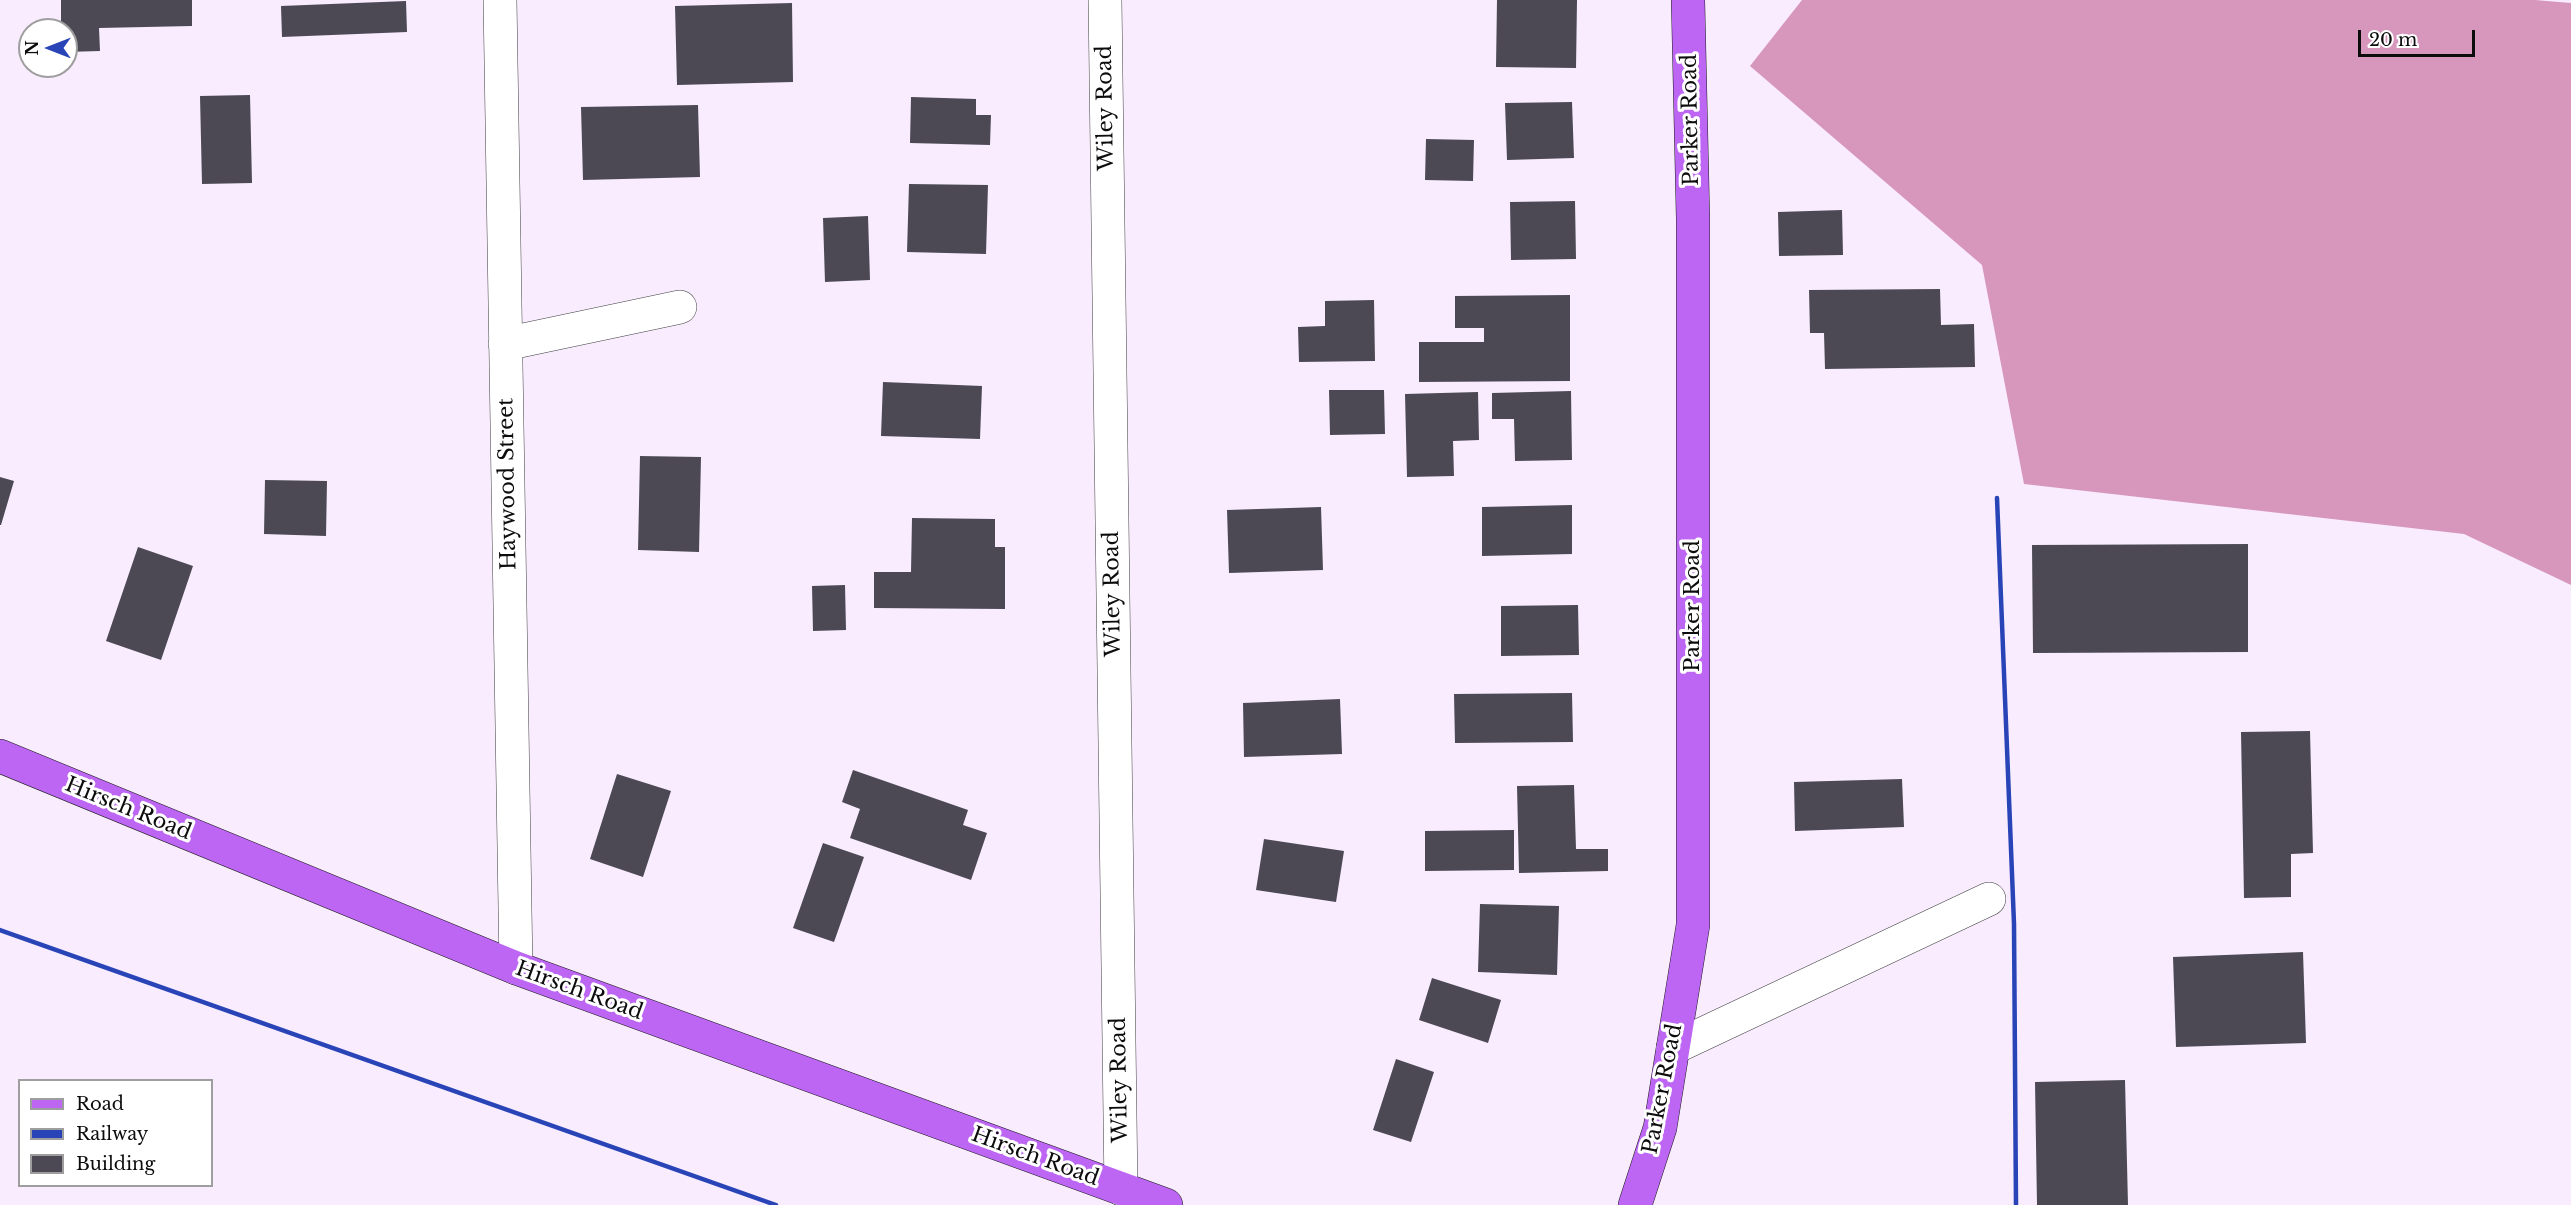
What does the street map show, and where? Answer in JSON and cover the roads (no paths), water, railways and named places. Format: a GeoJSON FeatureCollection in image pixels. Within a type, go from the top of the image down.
{"type":"FeatureCollection","features":[{"type":"Feature","properties":{"kind":"main road","name":"Parker Road"},"geometry":{"type":"LineString","coordinates":[[1635,1205],[1660,1128],[1693,925],[1693,219],[1688,0]]}},
{"type":"Feature","properties":{"kind":"main road","name":"Hirsch Road"},"geometry":{"type":"LineString","coordinates":[[0,756],[516,968],[1166,1205]]}},
{"type":"Feature","properties":{"kind":"street","name":"Haywood Street"},"geometry":{"type":"LineString","coordinates":[[500,0],[516,968]]}},
{"type":"Feature","properties":{"kind":"street","name":"Wiley Road"},"geometry":{"type":"LineString","coordinates":[[1105,0],[1121,1189]]}},
{"type":"Feature","properties":{"kind":"street"},"geometry":{"type":"LineString","coordinates":[[505,344],[680,307]]}},
{"type":"Feature","properties":{"kind":"street"},"geometry":{"type":"LineString","coordinates":[[1673,1048],[1989,899]]}},
{"type":"Feature","properties":{"kind":"railway"},"geometry":{"type":"LineString","coordinates":[[1997,498],[2014,924],[2016,1205]]}},
{"type":"Feature","properties":{"kind":"railway"},"geometry":{"type":"LineString","coordinates":[[0,930],[776,1205]]}}]}
